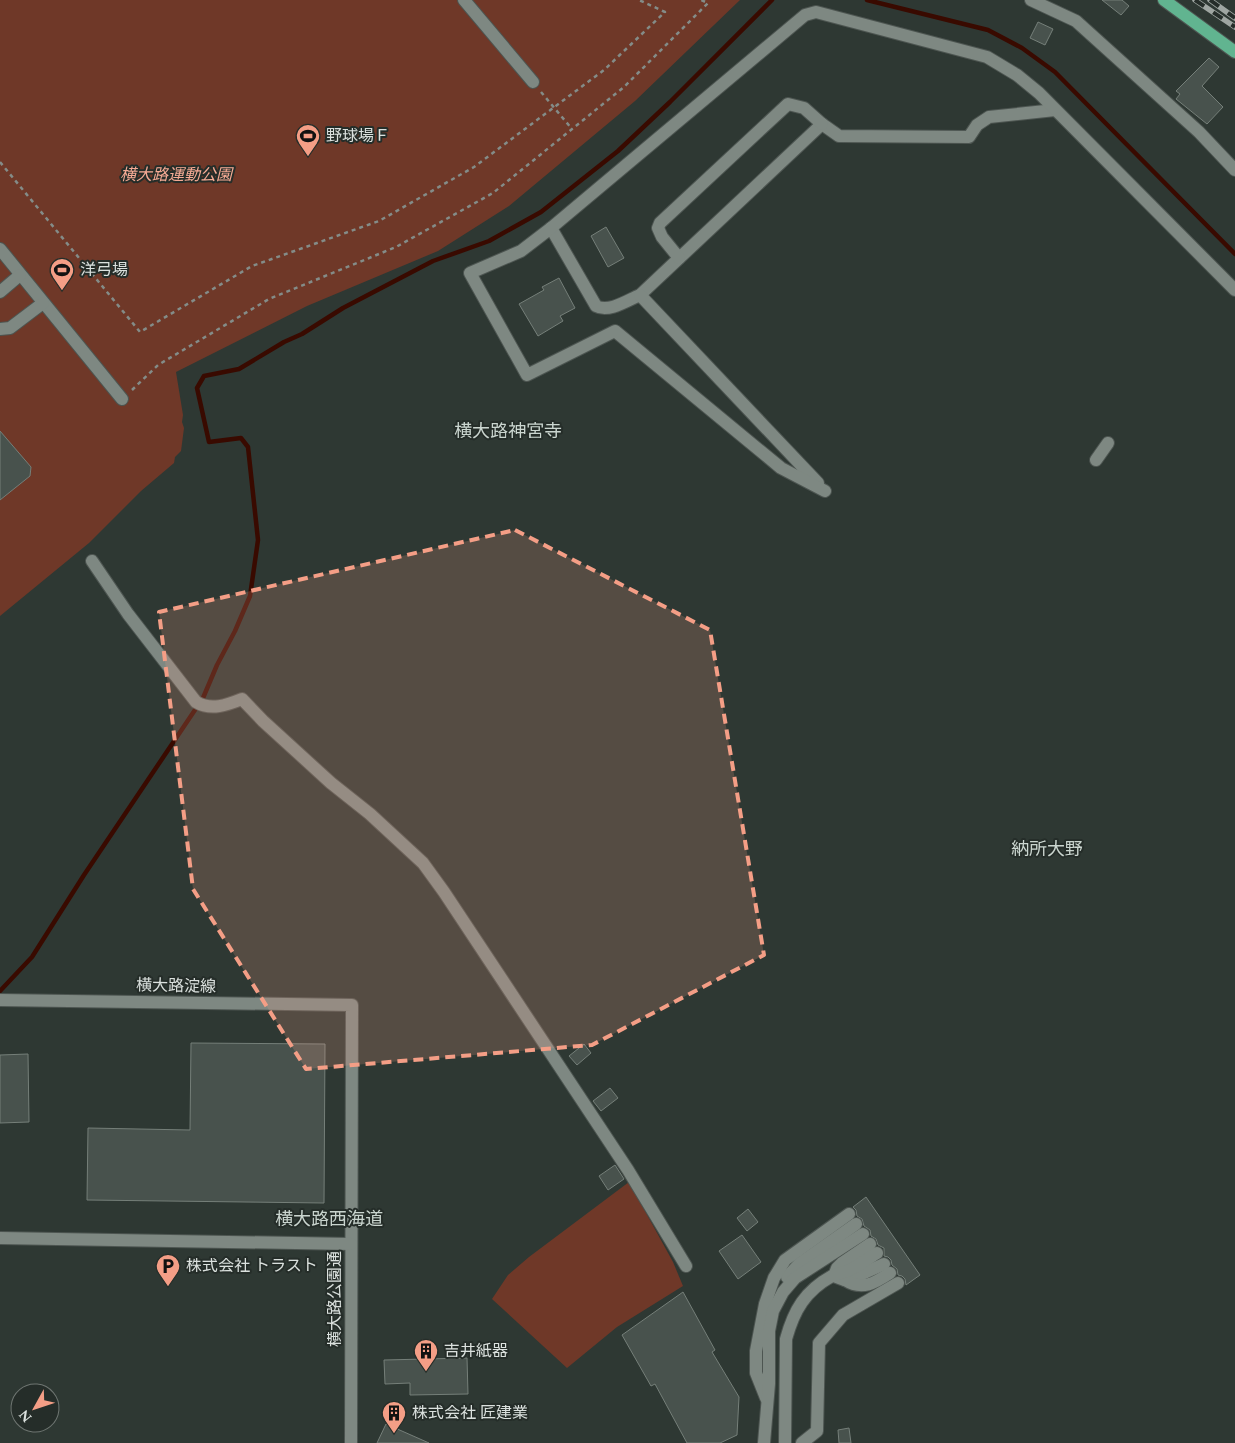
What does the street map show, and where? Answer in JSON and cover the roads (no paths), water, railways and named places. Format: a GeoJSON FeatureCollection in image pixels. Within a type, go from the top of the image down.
{"type":"FeatureCollection","features":[{"type":"Feature","properties":{"kind":"main road"},"geometry":{"type":"LineString","coordinates":[[1164,0],[1235,52]]}},
{"type":"Feature","properties":{"kind":"street"},"geometry":{"type":"LineString","coordinates":[[464,0],[532,82]]}},
{"type":"Feature","properties":{"kind":"street"},"geometry":{"type":"LineString","coordinates":[[1031,0],[1076,22],[1199,132],[1235,170]]}},
{"type":"Feature","properties":{"kind":"street"},"geometry":{"type":"LineString","coordinates":[[640,295],[825,491],[781,468],[615,331],[527,375],[470,273],[521,251],[805,15],[816,12],[987,57],[1016,75],[1039,93],[1235,290]]}},
{"type":"Feature","properties":{"kind":"street"},"geometry":{"type":"LineString","coordinates":[[679,258],[662,237],[658,228],[660,223],[788,104],[804,108],[839,136],[969,137],[977,125],[989,117],[1055,110]]}},
{"type":"Feature","properties":{"kind":"street"},"geometry":{"type":"LineString","coordinates":[[551,228],[596,306],[601,309],[607,309],[640,295],[822,124]]}},
{"type":"Feature","properties":{"kind":"street"},"geometry":{"type":"LineString","coordinates":[[0,249],[122,399]]}},
{"type":"Feature","properties":{"kind":"street"},"geometry":{"type":"LineString","coordinates":[[0,292],[20,275]]}},
{"type":"Feature","properties":{"kind":"street"},"geometry":{"type":"LineString","coordinates":[[0,328],[10,328],[44,303]]}},
{"type":"Feature","properties":{"kind":"street"},"geometry":{"type":"LineString","coordinates":[[1096,460],[1108,443]]}},
{"type":"Feature","properties":{"kind":"street"},"geometry":{"type":"LineString","coordinates":[[92,561],[128,614],[200,704],[214,707],[230,704],[242,699],[263,721],[423,863],[628,1170],[686,1266]]}},
{"type":"Feature","properties":{"kind":"street","name":"横大路淀線"},"geometry":{"type":"LineString","coordinates":[[0,1000],[352,1005]]}},
{"type":"Feature","properties":{"kind":"street","name":"横大路公園通"},"geometry":{"type":"LineString","coordinates":[[351,1443],[352,1005]]}},
{"type":"Feature","properties":{"kind":"street"},"geometry":{"type":"LineString","coordinates":[[0,1238],[351,1244]]}},
{"type":"Feature","properties":{"kind":"street"},"geometry":{"type":"LineString","coordinates":[[785,1443],[786,1339],[790,1323],[806,1296],[839,1278],[873,1249]]}},
{"type":"Feature","properties":{"kind":"street"},"geometry":{"type":"LineString","coordinates":[[839,1278],[854,1286],[876,1283],[873,1249]]}},
{"type":"Feature","properties":{"kind":"street"},"geometry":{"type":"LineString","coordinates":[[767,1400],[756,1373],[756,1351],[765,1304],[779,1285],[799,1264],[873,1249]]}},
{"type":"Feature","properties":{"kind":"street"},"geometry":{"type":"LineString","coordinates":[[764,1443],[769,1384],[769,1331],[772,1311],[783,1292],[795,1278],[873,1249]]}},
{"type":"Feature","properties":{"kind":"street"},"geometry":{"type":"LineString","coordinates":[[802,1443],[817,1431],[819,1343],[843,1315],[873,1249]]}},
{"type":"Feature","properties":{"kind":"waterway"},"geometry":{"type":"LineString","coordinates":[[0,991],[32,957],[84,875],[203,698],[250,596],[258,540],[248,447],[241,438],[209,442],[197,388],[204,376],[239,369],[284,342],[302,334],[343,308],[433,261],[489,241],[541,212],[618,151],[772,0]]}},
{"type":"Feature","properties":{"kind":"waterway"},"geometry":{"type":"LineString","coordinates":[[867,0],[988,30],[1022,48],[1055,72],[1235,254]]}},
{"type":"Feature","properties":{"kind":"railway"},"geometry":{"type":"LineString","coordinates":[[1195,0],[1235,27]]}},
{"type":"Feature","properties":{"kind":"railway"},"geometry":{"type":"LineString","coordinates":[[1210,0],[1235,18]]}},
{"type":"Feature","properties":{"kind":"place","name":"野球場Ｆ"},"geometry":{"type":"Point","coordinates":[308,157]}},
{"type":"Feature","properties":{"kind":"place","name":"洋弓場"},"geometry":{"type":"Point","coordinates":[62,291]}},
{"type":"Feature","properties":{"kind":"place","name":"株式会社 トラスト"},"geometry":{"type":"Point","coordinates":[168,1287]}},
{"type":"Feature","properties":{"kind":"place","name":"吉井紙器"},"geometry":{"type":"Point","coordinates":[426,1372]}},
{"type":"Feature","properties":{"kind":"place","name":"株式会社 匠建業"},"geometry":{"type":"Point","coordinates":[394,1434]}},
{"type":"Feature","properties":{"kind":"district","name":"横大路神宮寺"},"geometry":{"type":"Point","coordinates":[508,431]}},
{"type":"Feature","properties":{"kind":"district","name":"納所大野"},"geometry":{"type":"Point","coordinates":[1047,849]}},
{"type":"Feature","properties":{"kind":"district","name":"横大路西海道"},"geometry":{"type":"Point","coordinates":[329,1219]}},
{"type":"Feature","properties":{"kind":"park label","name":"横大路運動公園"},"geometry":{"type":"Point","coordinates":[176,175]}}]}
